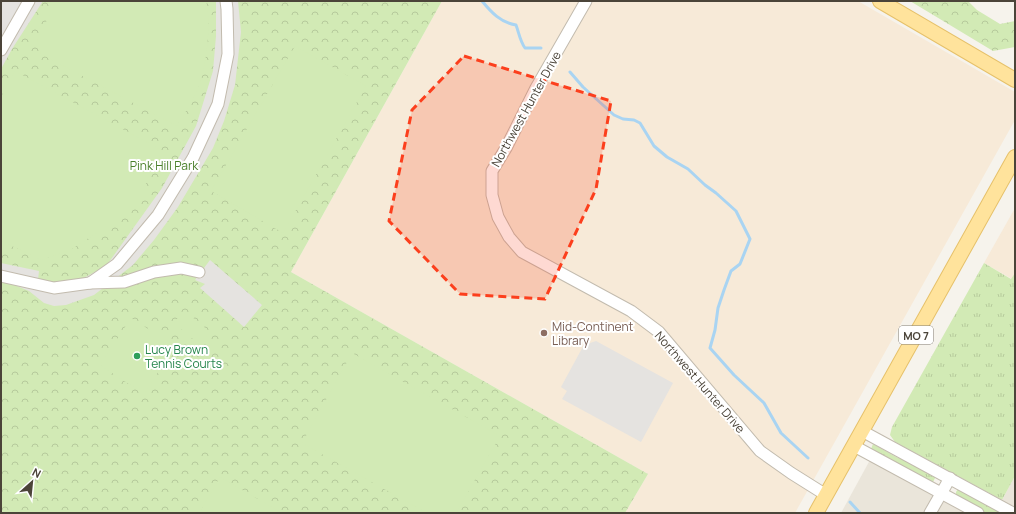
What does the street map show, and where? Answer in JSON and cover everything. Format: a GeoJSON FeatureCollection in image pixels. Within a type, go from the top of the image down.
{"type":"FeatureCollection","features":[{"type":"Feature","properties":{"kind":"main road"},"geometry":{"type":"LineString","coordinates":[[880,1],[1015,80]]}},
{"type":"Feature","properties":{"kind":"main road","name":"MO 7"},"geometry":{"type":"LineString","coordinates":[[816,513],[1015,157]]}},
{"type":"Feature","properties":{"kind":"street"},"geometry":{"type":"LineString","coordinates":[[1,50],[29,1]]}},
{"type":"Feature","properties":{"kind":"street"},"geometry":{"type":"LineString","coordinates":[[90,283],[117,264],[158,215],[193,158],[218,104],[228,54],[226,1]]}},
{"type":"Feature","properties":{"kind":"street","name":"Northwest Hunter Drive"},"geometry":{"type":"LineString","coordinates":[[586,1],[536,88],[506,148],[492,171],[492,195],[498,217],[509,237],[522,252],[631,311],[659,332],[760,451],[826,495]]}},
{"type":"Feature","properties":{"kind":"street"},"geometry":{"type":"LineString","coordinates":[[1,276],[54,288],[90,283],[124,282],[154,272],[181,268],[198,272]]}},
{"type":"Feature","properties":{"kind":"street"},"geometry":{"type":"LineString","coordinates":[[862,431],[1013,513]]}},
{"type":"Feature","properties":{"kind":"street"},"geometry":{"type":"LineString","coordinates":[[854,446],[978,513]]}},
{"type":"Feature","properties":{"kind":"street"},"geometry":{"type":"LineString","coordinates":[[930,513],[950,478]]}},
{"type":"Feature","properties":{"kind":"highlighted area"},"geometry":{"type":"Polygon","coordinates":[[[464,56],[611,101],[596,189],[545,299],[460,294],[389,221],[412,110],[464,56]]]}},
{"type":"Feature","properties":{"kind":"shaded area"},"geometry":{"type":"Polygon","coordinates":[[[3,1],[43,1],[1,69],[1,4],[3,1]]]}},
{"type":"Feature","properties":{"kind":"shaded area"},"geometry":{"type":"Polygon","coordinates":[[[216,1],[238,1],[241,32],[235,85],[224,121],[213,148],[178,207],[154,240],[133,265],[94,295],[66,305],[54,306],[44,303],[29,291],[12,284],[1,282],[1,263],[39,271],[38,280],[60,283],[78,281],[104,267],[109,262],[162,188],[196,126],[213,71],[216,36],[216,1]]]}},
{"type":"Feature","properties":{"kind":"shaded area"},"geometry":{"type":"Polygon","coordinates":[[[442,1],[858,1],[1015,92],[1015,120],[795,513],[625,513],[648,474],[291,272],[442,1]]]}},
{"type":"Feature","properties":{"kind":"shaded area"},"geometry":{"type":"Polygon","coordinates":[[[1015,208],[1015,273],[1012,279],[984,263],[1015,208]]]}},
{"type":"Feature","properties":{"kind":"shaded area"},"geometry":{"type":"Polygon","coordinates":[[[210,260],[262,305],[244,327],[200,288],[205,284],[195,280],[210,260]]]}},
{"type":"Feature","properties":{"kind":"shaded area"},"geometry":{"type":"Polygon","coordinates":[[[586,341],[590,343],[596,341],[673,383],[641,442],[562,399],[567,391],[561,387],[586,341]]]}},
{"type":"Feature","properties":{"kind":"shaded area"},"geometry":{"type":"Polygon","coordinates":[[[870,460],[967,513],[841,513],[870,460]]]}},
{"type":"Feature","properties":{"kind":"shaded area"},"geometry":{"type":"Polygon","coordinates":[[[1015,476],[1015,507],[1002,500],[1015,476]]]}},
{"type":"Feature","properties":{"kind":"green space","name":"Pink Hill Park"},"geometry":{"type":"Polygon","coordinates":[[[1,1],[442,1],[291,272],[648,474],[625,513],[1,513],[1,1]]]}},
{"type":"Feature","properties":{"kind":"green space"},"geometry":{"type":"Polygon","coordinates":[[[57,1],[206,1],[208,10],[208,33],[206,58],[201,81],[191,103],[177,126],[41,54],[37,39],[57,1]]]}},
{"type":"Feature","properties":{"kind":"green space"},"geometry":{"type":"Polygon","coordinates":[[[910,1],[968,1],[977,10],[1000,24],[1015,21],[1015,47],[993,51],[910,1]]]}},
{"type":"Feature","properties":{"kind":"green space"},"geometry":{"type":"Polygon","coordinates":[[[295,46],[366,86],[283,233],[211,191],[295,46]]]}},
{"type":"Feature","properties":{"kind":"green space"},"geometry":{"type":"Polygon","coordinates":[[[15,71],[165,152],[135,202],[122,214],[72,249],[42,260],[1,241],[1,97],[15,71]]]}},
{"type":"Feature","properties":{"kind":"green space"},"geometry":{"type":"Polygon","coordinates":[[[984,263],[1011,279],[1015,273],[1015,476],[1002,500],[895,442],[890,435],[892,427],[984,263]]]}},
{"type":"Feature","properties":{"kind":"green space"},"geometry":{"type":"Polygon","coordinates":[[[184,310],[210,332],[200,345],[174,323],[184,310]]]}},
{"type":"Feature","properties":{"kind":"green space","name":"Lucy Brown Tennis Courts"},"geometry":{"type":"Polygon","coordinates":[[[131,318],[175,346],[144,394],[100,365],[131,318]]]}},
{"type":"Feature","properties":{"kind":"green space"},"geometry":{"type":"Polygon","coordinates":[[[352,353],[500,436],[456,513],[427,513],[302,443],[352,353]]]}},
{"type":"Feature","properties":{"kind":"green space"},"geometry":{"type":"Polygon","coordinates":[[[873,444],[898,458],[911,461],[936,476],[933,482],[871,449],[873,444]]]}},
{"type":"Feature","properties":{"kind":"green space"},"geometry":{"type":"Polygon","coordinates":[[[220,477],[282,513],[199,513],[220,477]]]}},
{"type":"Feature","properties":{"kind":"green space"},"geometry":{"type":"Polygon","coordinates":[[[958,489],[1006,513],[986,513],[956,496],[958,489]]]}},
{"type":"Feature","properties":{"kind":"waterway"},"geometry":{"type":"LineString","coordinates":[[482,1],[501,19],[516,25],[525,48],[541,48]]}},
{"type":"Feature","properties":{"kind":"waterway"},"geometry":{"type":"LineString","coordinates":[[570,72],[583,87],[614,115],[640,123],[654,146],[667,157],[688,169],[736,211],[750,239],[740,264],[731,271],[724,290],[718,308],[715,330],[710,348],[734,375],[764,403],[781,433],[808,458]]}},
{"type":"Feature","properties":{"kind":"waterway"},"geometry":{"type":"LineString","coordinates":[[850,502],[860,513]]}},
{"type":"Feature","properties":{"kind":"place","name":"Mid-Continent Library"},"geometry":{"type":"Point","coordinates":[544,333]}},
{"type":"Feature","properties":{"kind":"place","name":"Lucy Brown Tennis Courts"},"geometry":{"type":"Point","coordinates":[137,356]}}]}
